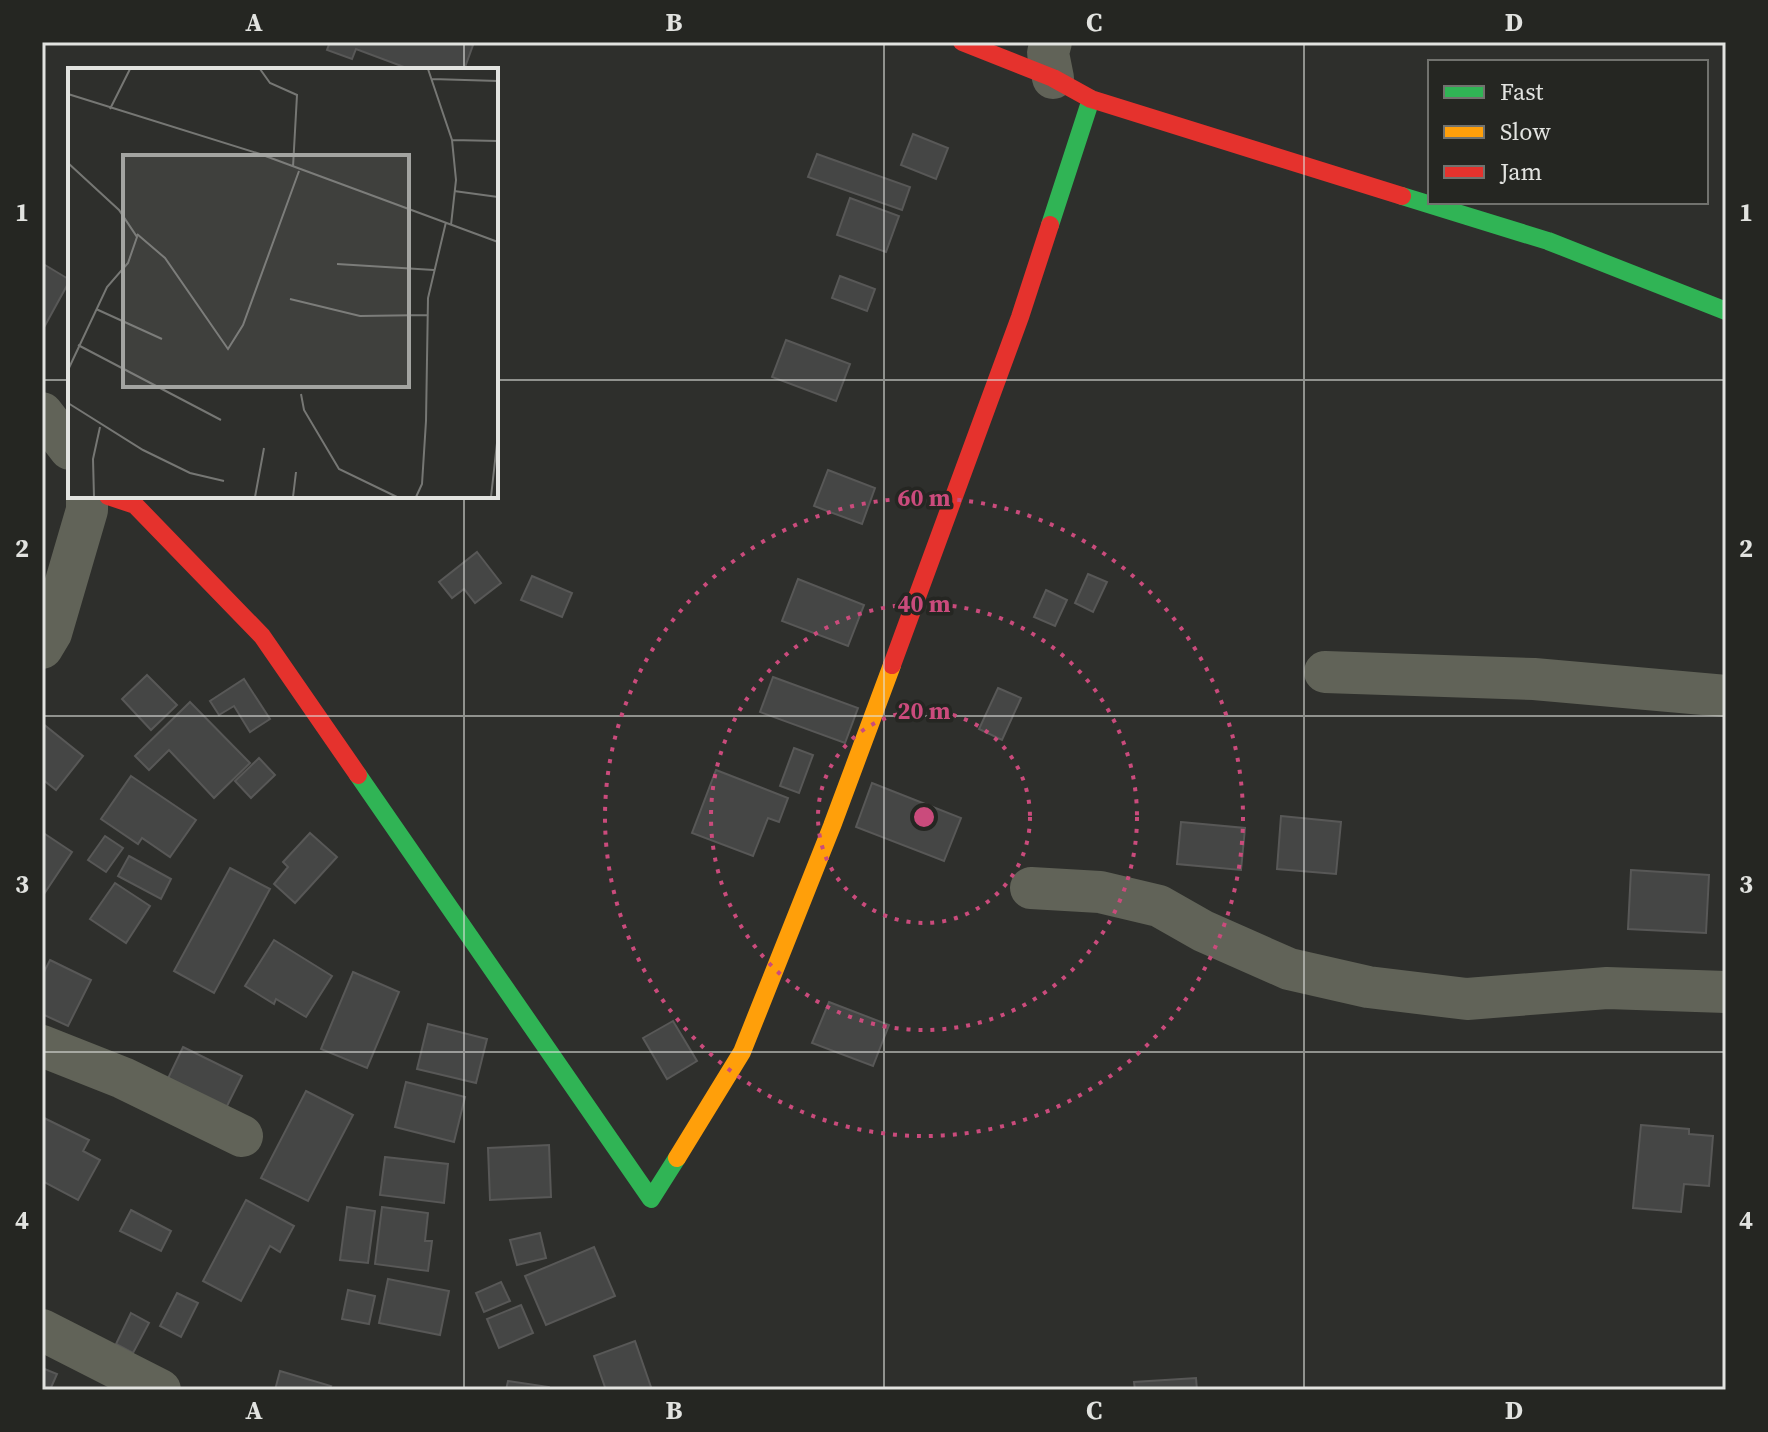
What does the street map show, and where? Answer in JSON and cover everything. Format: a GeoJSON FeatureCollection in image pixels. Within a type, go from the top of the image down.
{"type":"FeatureCollection","features":[{"type":"Feature","properties":{"kind":"street"},"geometry":{"type":"LineString","coordinates":[[962,42],[1052,60],[1091,99],[1428,204]]}},
{"type":"Feature","properties":{"kind":"street"},"geometry":{"type":"LineString","coordinates":[[114,498],[135,505],[262,636],[651,1199],[742,1052],[832,826],[1020,317],[1091,99]]}},
{"type":"Feature","properties":{"kind":"street"},"geometry":{"type":"LineString","coordinates":[[1429,204],[1548,241],[1726,311]]}},
{"type":"Feature","properties":{"kind":"street"},"geometry":{"type":"LineString","coordinates":[[42,413],[68,446]]}},
{"type":"Feature","properties":{"kind":"street"},"geometry":{"type":"LineString","coordinates":[[42,648],[51,633],[87,510],[87,498]]}},
{"type":"Feature","properties":{"kind":"street"},"geometry":{"type":"LineString","coordinates":[[1325,672],[1534,679],[1726,696]]}},
{"type":"Feature","properties":{"kind":"street"},"geometry":{"type":"LineString","coordinates":[[1031,888],[1100,892],[1159,906],[1203,931],[1289,969],[1368,987],[1467,999],[1607,988],[1726,992]]}},
{"type":"Feature","properties":{"kind":"street"},"geometry":{"type":"LineString","coordinates":[[42,1046],[123,1078],[242,1136]]}},
{"type":"Feature","properties":{"kind":"street"},"geometry":{"type":"LineString","coordinates":[[42,1330],[160,1390]]}},
{"type":"Feature","properties":{"kind":"building"},"geometry":{"type":"Polygon","coordinates":[[[330,42],[466,42],[473,45],[465,68],[407,68],[356,49],[352,59],[327,50],[330,42]]]}},
{"type":"Feature","properties":{"kind":"building"},"geometry":{"type":"Polygon","coordinates":[[[913,134],[948,148],[936,179],[901,165],[913,134]]]}},
{"type":"Feature","properties":{"kind":"building"},"geometry":{"type":"Polygon","coordinates":[[[817,154],[910,187],[902,210],[808,177],[817,154]]]}},
{"type":"Feature","properties":{"kind":"building"},"geometry":{"type":"Polygon","coordinates":[[[850,198],[899,216],[886,252],[837,235],[850,198]]]}},
{"type":"Feature","properties":{"kind":"building"},"geometry":{"type":"Polygon","coordinates":[[[45,265],[68,279],[68,284],[42,331],[42,270],[45,265]]]}},
{"type":"Feature","properties":{"kind":"building"},"geometry":{"type":"Polygon","coordinates":[[[840,276],[875,289],[867,311],[832,298],[840,276]]]}},
{"type":"Feature","properties":{"kind":"building"},"geometry":{"type":"Polygon","coordinates":[[[786,340],[850,364],[836,401],[772,377],[786,340]]]}},
{"type":"Feature","properties":{"kind":"building"},"geometry":{"type":"Polygon","coordinates":[[[828,470],[875,488],[862,524],[814,506],[828,470]]]}},
{"type":"Feature","properties":{"kind":"building"},"geometry":{"type":"Polygon","coordinates":[[[477,552],[501,583],[475,603],[464,589],[452,598],[439,582],[477,552]]]}},
{"type":"Feature","properties":{"kind":"building"},"geometry":{"type":"Polygon","coordinates":[[[1088,574],[1107,582],[1093,612],[1075,603],[1088,574]]]}},
{"type":"Feature","properties":{"kind":"building"},"geometry":{"type":"Polygon","coordinates":[[[532,576],[572,593],[562,617],[521,600],[532,576]]]}},
{"type":"Feature","properties":{"kind":"building"},"geometry":{"type":"Polygon","coordinates":[[[798,579],[864,605],[848,646],[782,621],[798,579]]]}},
{"type":"Feature","properties":{"kind":"building"},"geometry":{"type":"Polygon","coordinates":[[[1046,590],[1067,600],[1055,626],[1034,617],[1046,590]]]}},
{"type":"Feature","properties":{"kind":"building"},"geometry":{"type":"Polygon","coordinates":[[[147,675],[177,705],[151,730],[122,699],[147,675]]]}},
{"type":"Feature","properties":{"kind":"building"},"geometry":{"type":"Polygon","coordinates":[[[773,677],[858,708],[845,743],[760,712],[773,677]]]}},
{"type":"Feature","properties":{"kind":"building"},"geometry":{"type":"Polygon","coordinates":[[[244,679],[270,719],[250,732],[234,706],[219,715],[210,701],[244,679]]]}},
{"type":"Feature","properties":{"kind":"building"},"geometry":{"type":"Polygon","coordinates":[[[998,688],[1021,698],[1002,740],[979,729],[998,688]]]}},
{"type":"Feature","properties":{"kind":"building"},"geometry":{"type":"Polygon","coordinates":[[[190,702],[250,763],[214,798],[169,750],[149,770],[135,756],[190,702]]]}},
{"type":"Feature","properties":{"kind":"building"},"geometry":{"type":"Polygon","coordinates":[[[42,723],[83,756],[56,790],[42,779],[42,723]]]}},
{"type":"Feature","properties":{"kind":"building"},"geometry":{"type":"Polygon","coordinates":[[[794,748],[813,755],[799,793],[780,786],[794,748]]]}},
{"type":"Feature","properties":{"kind":"building"},"geometry":{"type":"Polygon","coordinates":[[[259,758],[275,775],[251,798],[235,781],[259,758]]]}},
{"type":"Feature","properties":{"kind":"building"},"geometry":{"type":"Polygon","coordinates":[[[716,770],[788,798],[779,822],[768,818],[753,856],[692,833],[716,770]]]}},
{"type":"Feature","properties":{"kind":"building"},"geometry":{"type":"Polygon","coordinates":[[[131,776],[196,820],[170,857],[142,838],[138,844],[101,819],[131,776]]]}},
{"type":"Feature","properties":{"kind":"building"},"geometry":{"type":"Polygon","coordinates":[[[872,783],[961,818],[944,861],[856,827],[872,783]]]}},
{"type":"Feature","properties":{"kind":"building"},"geometry":{"type":"Polygon","coordinates":[[[1281,816],[1341,822],[1336,874],[1277,869],[1281,816]]]}},
{"type":"Feature","properties":{"kind":"building"},"geometry":{"type":"Polygon","coordinates":[[[1181,822],[1245,828],[1241,870],[1177,864],[1181,822]]]}},
{"type":"Feature","properties":{"kind":"building"},"geometry":{"type":"Polygon","coordinates":[[[42,832],[72,852],[42,897],[42,832]]]}},
{"type":"Feature","properties":{"kind":"building"},"geometry":{"type":"Polygon","coordinates":[[[310,833],[337,857],[295,903],[274,884],[288,867],[283,862],[310,833]]]}},
{"type":"Feature","properties":{"kind":"building"},"geometry":{"type":"Polygon","coordinates":[[[105,836],[123,848],[106,872],[88,860],[105,836]]]}},
{"type":"Feature","properties":{"kind":"building"},"geometry":{"type":"Polygon","coordinates":[[[129,856],[171,879],[161,899],[118,876],[129,856]]]}},
{"type":"Feature","properties":{"kind":"building"},"geometry":{"type":"Polygon","coordinates":[[[230,868],[270,889],[214,993],[174,971],[230,868]]]}},
{"type":"Feature","properties":{"kind":"building"},"geometry":{"type":"Polygon","coordinates":[[[1631,870],[1709,875],[1706,933],[1628,929],[1631,870]]]}},
{"type":"Feature","properties":{"kind":"building"},"geometry":{"type":"Polygon","coordinates":[[[115,883],[150,906],[126,943],[90,919],[115,883]]]}},
{"type":"Feature","properties":{"kind":"building"},"geometry":{"type":"Polygon","coordinates":[[[274,940],[332,976],[306,1017],[276,999],[274,1004],[245,986],[274,940]]]}},
{"type":"Feature","properties":{"kind":"building"},"geometry":{"type":"Polygon","coordinates":[[[50,960],[91,980],[68,1026],[42,1014],[42,976],[50,960]]]}},
{"type":"Feature","properties":{"kind":"building"},"geometry":{"type":"Polygon","coordinates":[[[353,972],[399,992],[367,1068],[321,1049],[353,972]]]}},
{"type":"Feature","properties":{"kind":"building"},"geometry":{"type":"Polygon","coordinates":[[[829,1002],[889,1025],[873,1066],[812,1043],[829,1002]]]}},
{"type":"Feature","properties":{"kind":"building"},"geometry":{"type":"Polygon","coordinates":[[[673,1021],[697,1061],[667,1079],[643,1038],[673,1021]]]}},
{"type":"Feature","properties":{"kind":"building"},"geometry":{"type":"Polygon","coordinates":[[[428,1024],[487,1039],[476,1083],[417,1069],[428,1024]]]}},
{"type":"Feature","properties":{"kind":"building"},"geometry":{"type":"Polygon","coordinates":[[[183,1047],[242,1076],[223,1114],[161,1093],[183,1047]]]}},
{"type":"Feature","properties":{"kind":"building"},"geometry":{"type":"Polygon","coordinates":[[[406,1082],[465,1097],[454,1142],[395,1127],[406,1082]]]}},
{"type":"Feature","properties":{"kind":"building"},"geometry":{"type":"Polygon","coordinates":[[[306,1091],[353,1115],[308,1201],[261,1178],[306,1091]]]}},
{"type":"Feature","properties":{"kind":"building"},"geometry":{"type":"Polygon","coordinates":[[[42,1117],[89,1140],[83,1151],[100,1160],[78,1200],[42,1181],[42,1117]]]}},
{"type":"Feature","properties":{"kind":"building"},"geometry":{"type":"Polygon","coordinates":[[[1641,1125],[1689,1129],[1689,1134],[1713,1136],[1709,1186],[1684,1184],[1681,1212],[1633,1208],[1641,1125]]]}},
{"type":"Feature","properties":{"kind":"building"},"geometry":{"type":"Polygon","coordinates":[[[549,1145],[551,1197],[490,1200],[488,1148],[549,1145]]]}},
{"type":"Feature","properties":{"kind":"building"},"geometry":{"type":"Polygon","coordinates":[[[385,1157],[448,1164],[444,1203],[380,1195],[385,1157]]]}},
{"type":"Feature","properties":{"kind":"building"},"geometry":{"type":"Polygon","coordinates":[[[246,1200],[294,1226],[280,1252],[270,1246],[241,1301],[203,1281],[246,1200]]]}},
{"type":"Feature","properties":{"kind":"building"},"geometry":{"type":"Polygon","coordinates":[[[347,1207],[375,1211],[368,1263],[340,1260],[347,1207]]]}},
{"type":"Feature","properties":{"kind":"building"},"geometry":{"type":"Polygon","coordinates":[[[382,1207],[428,1213],[425,1241],[432,1241],[428,1271],[375,1264],[382,1207]]]}},
{"type":"Feature","properties":{"kind":"building"},"geometry":{"type":"Polygon","coordinates":[[[131,1210],[171,1231],[161,1251],[120,1231],[131,1210]]]}},
{"type":"Feature","properties":{"kind":"building"},"geometry":{"type":"Polygon","coordinates":[[[540,1233],[546,1258],[517,1265],[510,1240],[540,1233]]]}},
{"type":"Feature","properties":{"kind":"building"},"geometry":{"type":"Polygon","coordinates":[[[594,1247],[615,1296],[546,1325],[525,1276],[594,1247]]]}},
{"type":"Feature","properties":{"kind":"building"},"geometry":{"type":"Polygon","coordinates":[[[388,1279],[449,1291],[440,1335],[379,1323],[388,1279]]]}},
{"type":"Feature","properties":{"kind":"building"},"geometry":{"type":"Polygon","coordinates":[[[501,1282],[510,1301],[484,1312],[476,1293],[501,1282]]]}},
{"type":"Feature","properties":{"kind":"building"},"geometry":{"type":"Polygon","coordinates":[[[348,1290],[375,1296],[369,1324],[342,1319],[348,1290]]]}},
{"type":"Feature","properties":{"kind":"building"},"geometry":{"type":"Polygon","coordinates":[[[177,1293],[198,1303],[181,1337],[160,1326],[177,1293]]]}},
{"type":"Feature","properties":{"kind":"building"},"geometry":{"type":"Polygon","coordinates":[[[521,1305],[533,1333],[499,1348],[487,1319],[521,1305]]]}},
{"type":"Feature","properties":{"kind":"building"},"geometry":{"type":"Polygon","coordinates":[[[131,1313],[149,1323],[133,1353],[116,1344],[131,1313]]]}},
{"type":"Feature","properties":{"kind":"building"},"geometry":{"type":"Polygon","coordinates":[[[635,1341],[652,1390],[606,1390],[594,1356],[635,1341]]]}},
{"type":"Feature","properties":{"kind":"building"},"geometry":{"type":"Polygon","coordinates":[[[42,1368],[57,1374],[50,1390],[42,1390],[42,1368]]]}},
{"type":"Feature","properties":{"kind":"building"},"geometry":{"type":"Polygon","coordinates":[[[280,1371],[331,1386],[329,1390],[275,1390],[280,1371]]]}},
{"type":"Feature","properties":{"kind":"building"},"geometry":{"type":"Polygon","coordinates":[[[1196,1378],[1197,1390],[1135,1390],[1134,1382],[1196,1378]]]}},
{"type":"Feature","properties":{"kind":"building"},"geometry":{"type":"Polygon","coordinates":[[[508,1381],[549,1387],[549,1390],[506,1390],[508,1381]]]}},
{"type":"Feature","properties":{"kind":"traffic: fast"},"geometry":{"type":"LineString","coordinates":[[1050,225],[1091,99]]}},
{"type":"Feature","properties":{"kind":"traffic: fast"},"geometry":{"type":"LineString","coordinates":[[1402,196],[1548,241],[1726,311]]}},
{"type":"Feature","properties":{"kind":"traffic: fast"},"geometry":{"type":"LineString","coordinates":[[358,775],[651,1199],[677,1158]]}},
{"type":"Feature","properties":{"kind":"traffic: slow"},"geometry":{"type":"LineString","coordinates":[[677,1158],[742,1052],[892,665]]}},
{"type":"Feature","properties":{"kind":"traffic: jam"},"geometry":{"type":"LineString","coordinates":[[962,42],[1053,78],[1091,99],[1402,196]]}},
{"type":"Feature","properties":{"kind":"traffic: jam"},"geometry":{"type":"LineString","coordinates":[[892,665],[1020,317],[1050,225]]}},
{"type":"Feature","properties":{"kind":"traffic: jam"},"geometry":{"type":"LineString","coordinates":[[114,498],[135,505],[262,636],[358,775]]}}]}
